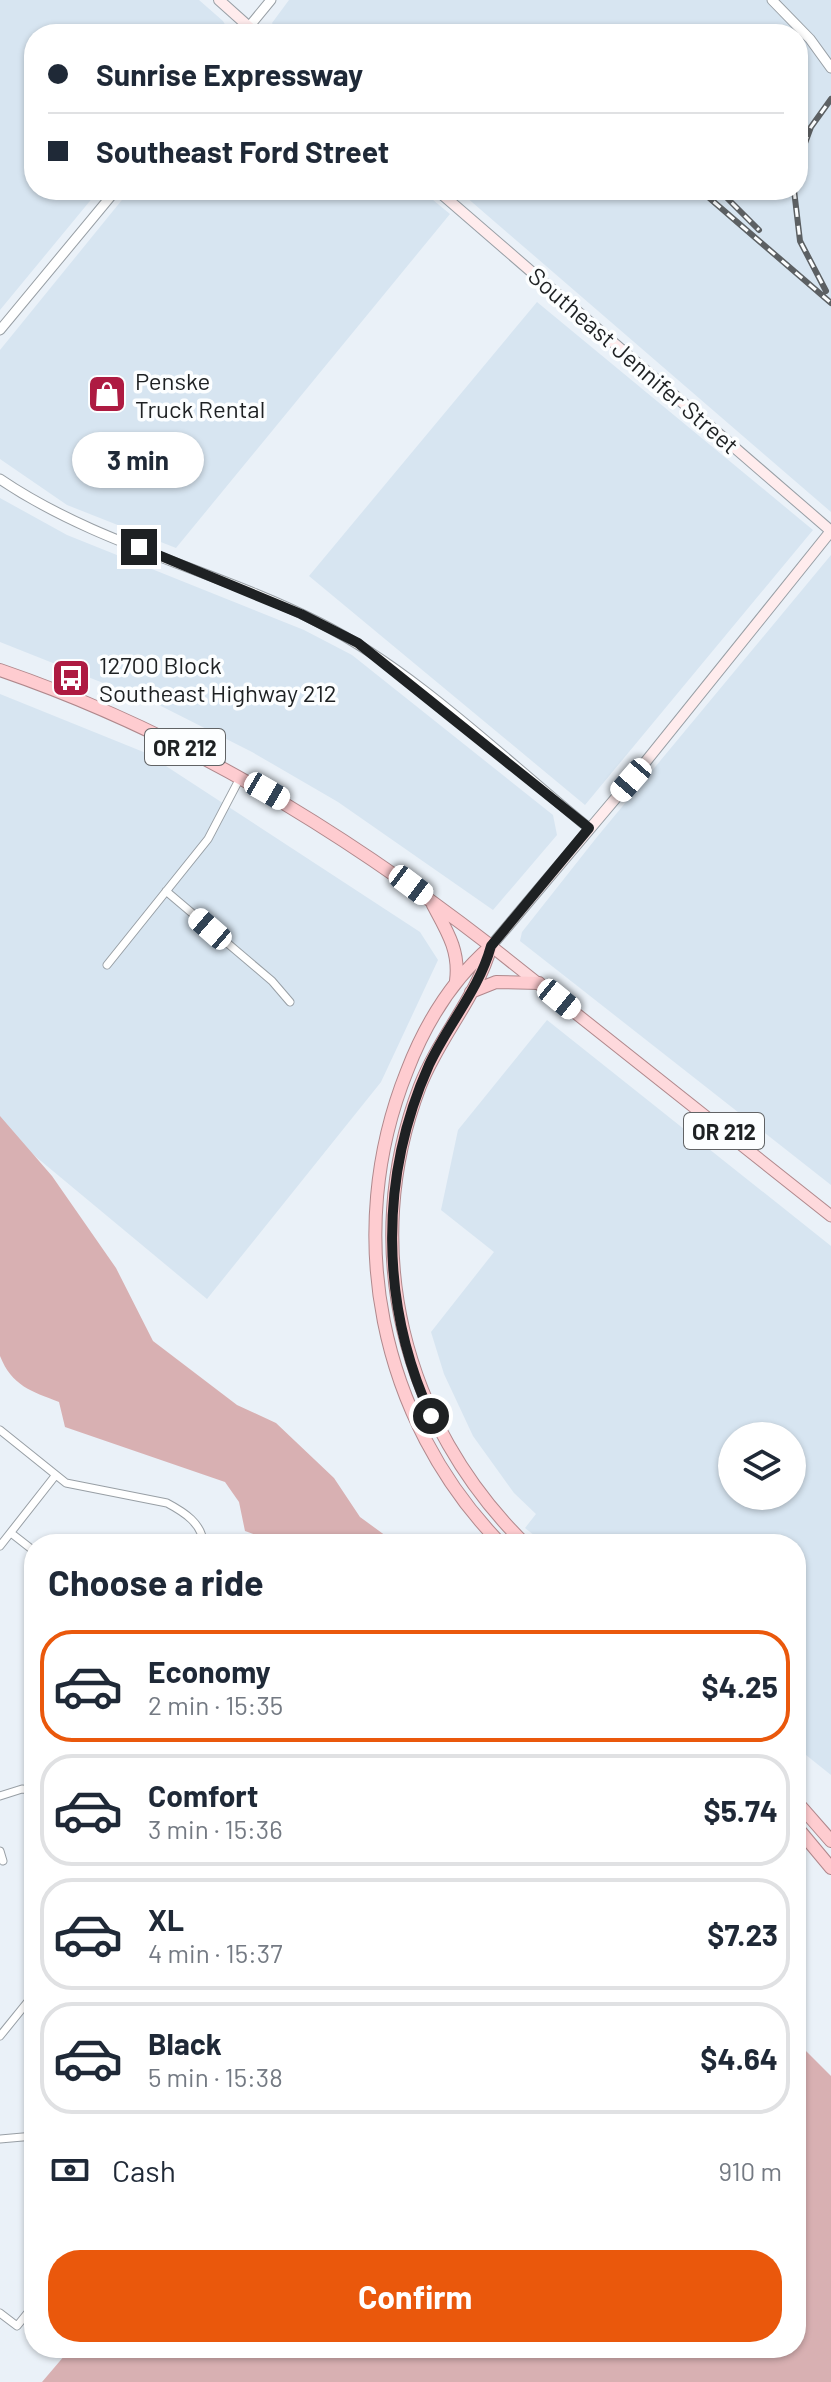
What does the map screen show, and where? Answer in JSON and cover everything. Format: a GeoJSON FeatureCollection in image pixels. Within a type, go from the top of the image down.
{"type":"FeatureCollection","features":[{"type":"Feature","properties":{"kind":"highway","name":"OR 212"},"geometry":{"type":"LineString","coordinates":[[0,670],[147,729],[241,777],[342,837],[491,946]]}},
{"type":"Feature","properties":{"kind":"highway"},"geometry":{"type":"LineString","coordinates":[[429,899],[454,944],[457,957],[455,983]]}},
{"type":"Feature","properties":{"kind":"highway"},"geometry":{"type":"LineString","coordinates":[[491,946],[455,983],[410,1061],[384,1138],[374,1215],[378,1297],[393,1365],[427,1446],[468,1507],[492,1534]]}},
{"type":"Feature","properties":{"kind":"highway"},"geometry":{"type":"LineString","coordinates":[[491,946],[485,969],[430,1063],[402,1144],[392,1229],[395,1298],[408,1357],[439,1432],[479,1493],[516,1534]]}},
{"type":"Feature","properties":{"kind":"highway"},"geometry":{"type":"LineString","coordinates":[[471,992],[496,982],[539,983]]}},
{"type":"Feature","properties":{"kind":"highway"},"geometry":{"type":"LineString","coordinates":[[806,1812],[831,1841]]}},
{"type":"Feature","properties":{"kind":"highway"},"geometry":{"type":"LineString","coordinates":[[806,1838],[831,1868]]}},
{"type":"Feature","properties":{"kind":"main road"},"geometry":{"type":"LineString","coordinates":[[219,0],[242,24]]}},
{"type":"Feature","properties":{"kind":"main road","name":"Southeast Jennifer Street"},"geometry":{"type":"LineString","coordinates":[[449,200],[831,531]]}},
{"type":"Feature","properties":{"kind":"main road"},"geometry":{"type":"LineString","coordinates":[[491,946],[831,531]]}},
{"type":"Feature","properties":{"kind":"main road","name":"OR 212"},"geometry":{"type":"LineString","coordinates":[[491,946],[831,1216]]}},
{"type":"Feature","properties":{"kind":"street"},"geometry":{"type":"LineString","coordinates":[[255,24],[271,0]]}},
{"type":"Feature","properties":{"kind":"street"},"geometry":{"type":"LineString","coordinates":[[772,0],[795,24]]}},
{"type":"Feature","properties":{"kind":"street"},"geometry":{"type":"LineString","coordinates":[[808,39],[831,68]]}},
{"type":"Feature","properties":{"kind":"street"},"geometry":{"type":"LineString","coordinates":[[0,330],[108,200]]}},
{"type":"Feature","properties":{"kind":"street"},"geometry":{"type":"LineString","coordinates":[[0,479],[61,514],[301,614],[358,643],[589,828]]}},
{"type":"Feature","properties":{"kind":"street"},"geometry":{"type":"LineString","coordinates":[[107,965],[208,839],[241,777]]}},
{"type":"Feature","properties":{"kind":"street"},"geometry":{"type":"LineString","coordinates":[[166,891],[272,981],[290,1002]]}},
{"type":"Feature","properties":{"kind":"street"},"geometry":{"type":"LineString","coordinates":[[0,1430],[55,1476],[78,1487],[167,1503],[196,1524],[203,1534]]}},
{"type":"Feature","properties":{"kind":"street"},"geometry":{"type":"LineString","coordinates":[[0,1546],[55,1476]]}},
{"type":"Feature","properties":{"kind":"street"},"geometry":{"type":"LineString","coordinates":[[11,1533],[24,1543]]}},
{"type":"Feature","properties":{"kind":"street"},"geometry":{"type":"LineString","coordinates":[[0,1796],[24,1789]]}},
{"type":"Feature","properties":{"kind":"street"},"geometry":{"type":"LineString","coordinates":[[0,1851],[3,1861]]}},
{"type":"Feature","properties":{"kind":"street"},"geometry":{"type":"LineString","coordinates":[[2,2031],[24,2006]]}},
{"type":"Feature","properties":{"kind":"street"},"geometry":{"type":"LineString","coordinates":[[0,2139],[24,2137]]}},
{"type":"Feature","properties":{"kind":"street"},"geometry":{"type":"LineString","coordinates":[[0,2313],[17,2326],[24,2317]]}},
{"type":"Feature","properties":{"kind":"shaded area"},"geometry":{"type":"Polygon","coordinates":[[[0,0],[199,0],[225,24],[24,24],[24,200],[91,200],[0,310],[0,0]]]}},
{"type":"Feature","properties":{"kind":"shaded area"},"geometry":{"type":"Polygon","coordinates":[[[289,0],[831,0],[831,512],[470,200],[808,200],[808,24],[272,23],[289,0]]]}},
{"type":"Feature","properties":{"kind":"shaded area"},"geometry":{"type":"Polygon","coordinates":[[[122,200],[433,200],[450,214],[176,548],[67,505],[0,459],[0,350],[122,200]]]}},
{"type":"Feature","properties":{"kind":"shaded area"},"geometry":{"type":"Polygon","coordinates":[[[537,302],[813,530],[585,805],[309,576],[537,302]]]}},
{"type":"Feature","properties":{"kind":"shaded area"},"geometry":{"type":"Polygon","coordinates":[[[0,498],[67,535],[304,630],[352,655],[553,815],[557,835],[493,910],[338,802],[252,752],[161,706],[0,642],[0,498]]]}},
{"type":"Feature","properties":{"kind":"shaded area"},"geometry":{"type":"Polygon","coordinates":[[[831,555],[831,1185],[520,941],[522,932],[597,837],[831,555]]]}},
{"type":"Feature","properties":{"kind":"shaded area"},"geometry":{"type":"Polygon","coordinates":[[[0,694],[146,753],[420,932],[438,960],[381,1082],[207,1299],[0,1127],[0,694]]]}},
{"type":"Feature","properties":{"kind":"shaded area"},"geometry":{"type":"Polygon","coordinates":[[[547,1020],[831,1246],[831,1775],[806,1755],[806,1534],[532,1534],[525,1528],[536,1514],[514,1493],[473,1436],[444,1374],[431,1332],[494,1252],[441,1210],[458,1130],[547,1020]]]}},
{"type":"Feature","properties":{"kind":"shaded area"},"geometry":{"type":"Polygon","coordinates":[[[0,1116],[52,1176],[116,1268],[153,1341],[237,1405],[276,1423],[334,1478],[360,1517],[383,1534],[253,1534],[245,1531],[239,1502],[225,1482],[65,1427],[59,1402],[31,1391],[17,1381],[0,1356],[0,1116]]]}},
{"type":"Feature","properties":{"kind":"shaded area"},"geometry":{"type":"Polygon","coordinates":[[[806,2051],[831,2076],[831,2382],[42,2382],[62,2358],[806,2358],[806,2051]]]}},
{"type":"Feature","properties":{"kind":"railway"},"geometry":{"type":"LineString","coordinates":[[808,135],[831,99]]}},
{"type":"Feature","properties":{"kind":"railway"},"geometry":{"type":"LineString","coordinates":[[712,200],[831,303]]}},
{"type":"Feature","properties":{"kind":"railway"},"geometry":{"type":"LineString","coordinates":[[729,200],[759,230]]}},
{"type":"Feature","properties":{"kind":"railway"},"geometry":{"type":"LineString","coordinates":[[795,200],[800,241],[826,291]]}},
{"type":"Feature","properties":{"kind":"place","name":"Penske Truck Rental"},"geometry":{"type":"Point","coordinates":[107,394]}},
{"type":"Feature","properties":{"kind":"place","name":"12700 Block Southeast Highway 212"},"geometry":{"type":"Point","coordinates":[71,678]}},
{"type":"Feature","properties":{"kind":"route"},"geometry":{"type":"LineString","coordinates":[[139,547],[301,614],[358,643],[589,828],[491,946],[485,969],[430,1063],[407,1124],[394,1190],[391,1252],[401,1330],[431,1416]]}}]}
